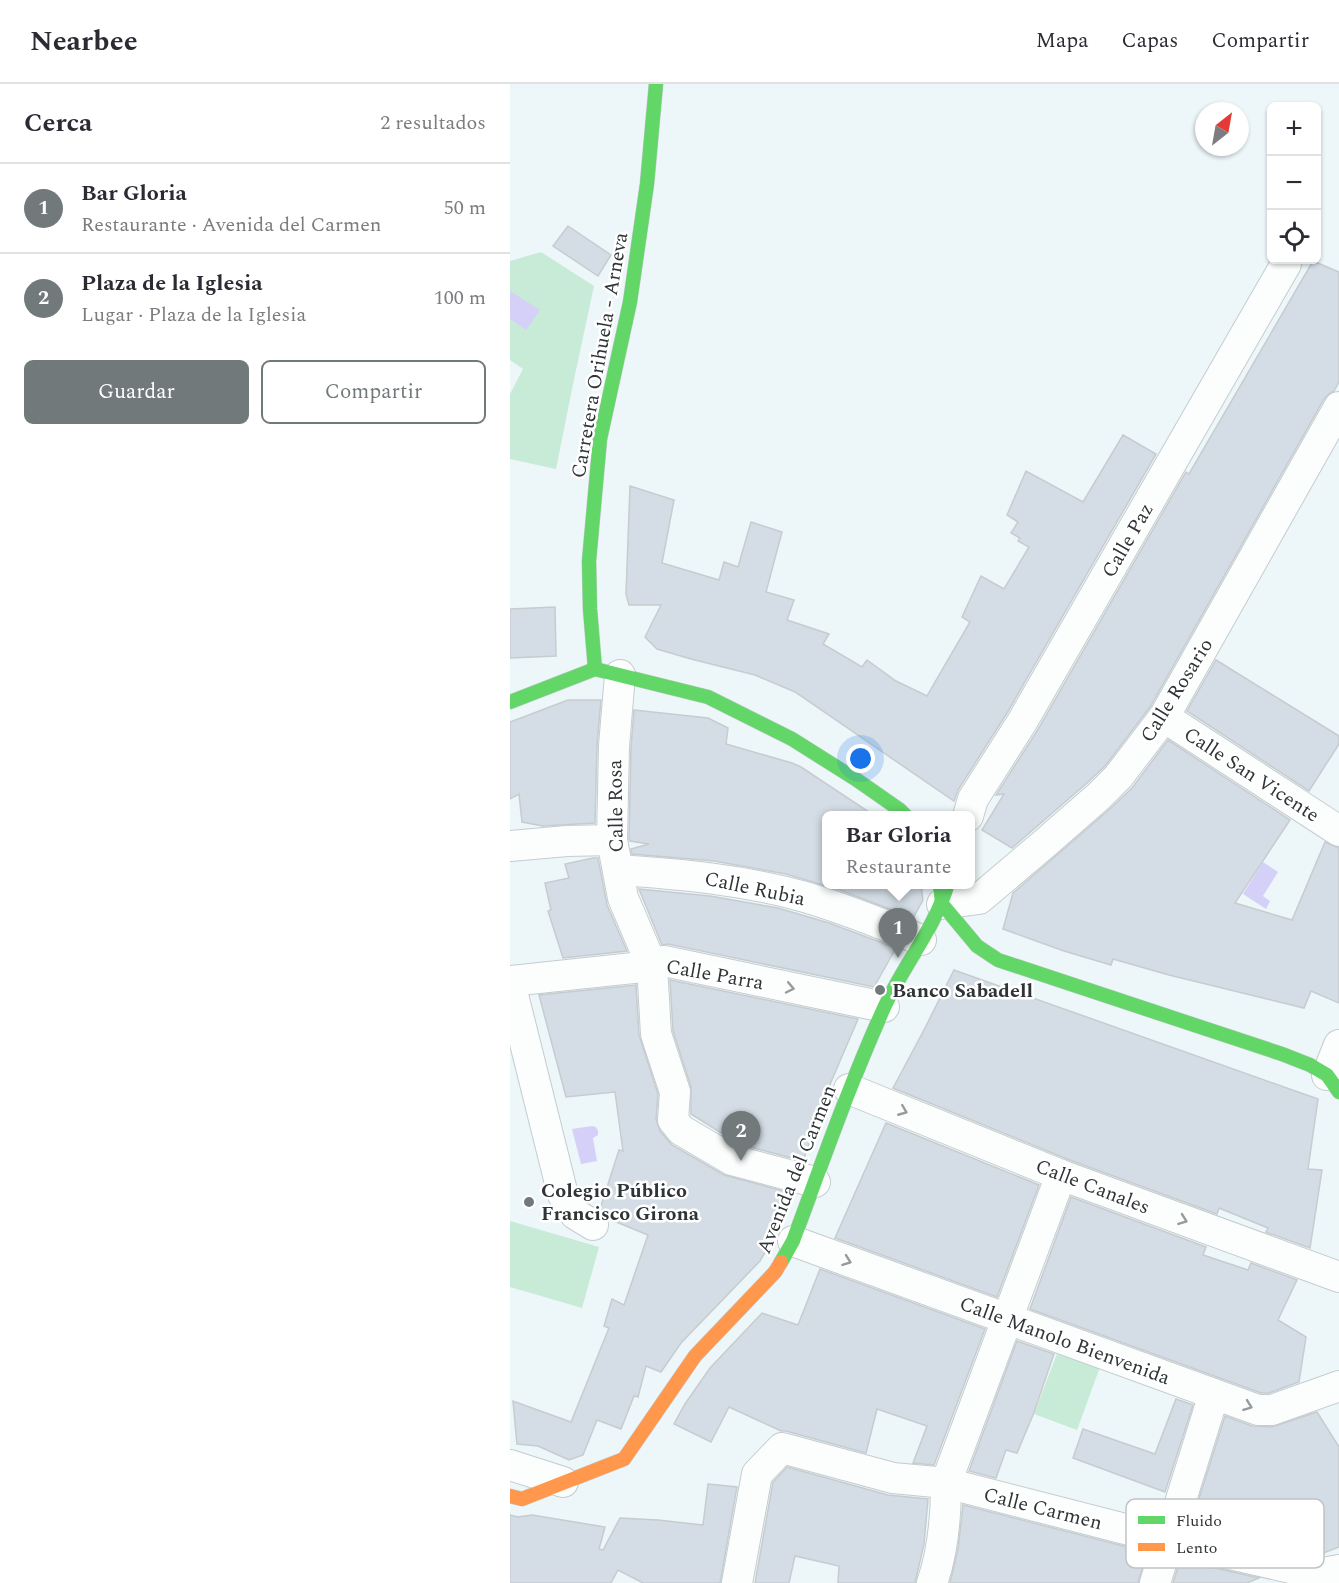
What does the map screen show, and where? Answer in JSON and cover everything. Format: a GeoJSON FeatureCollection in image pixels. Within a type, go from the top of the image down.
{"type":"FeatureCollection","features":[{"type":"Feature","properties":{"kind":"main road","name":"Carretera Orihuela - Arneva"},"geometry":{"type":"LineString","coordinates":[[607,672],[590,609],[589,561],[600,439],[630,302],[647,184],[656,84]]}},
{"type":"Feature","properties":{"kind":"main road"},"geometry":{"type":"LineString","coordinates":[[510,702],[607,672],[708,696],[792,739],[901,811]]}},
{"type":"Feature","properties":{"kind":"main road"},"geometry":{"type":"LineString","coordinates":[[943,891],[977,946],[998,960],[1282,1054],[1310,1065],[1333,1083]]}},
{"type":"Feature","properties":{"kind":"main road","name":"Avenida del Carmen"},"geometry":{"type":"LineString","coordinates":[[510,1496],[522,1499],[624,1459],[695,1356],[775,1272],[793,1241],[849,1089],[884,1008],[921,940],[943,891]]}},
{"type":"Feature","properties":{"kind":"street","name":"Calle Paz"},"geometry":{"type":"LineString","coordinates":[[970,811],[973,800],[1022,722],[1286,264]]}},
{"type":"Feature","properties":{"kind":"street","name":"Calle Rosario"},"geometry":{"type":"LineString","coordinates":[[943,891],[979,899],[1118,777],[1164,717],[1339,407]]}},
{"type":"Feature","properties":{"kind":"street","name":"Calle Rosa"},"geometry":{"type":"LineString","coordinates":[[607,672],[615,736],[612,840],[623,898],[652,966],[656,1034],[675,1092],[673,1120],[681,1130],[732,1160],[815,1182]]}},
{"type":"Feature","properties":{"kind":"street","name":"Calle San Vicente"},"geometry":{"type":"LineString","coordinates":[[1164,717],[1339,831]]}},
{"type":"Feature","properties":{"kind":"street"},"geometry":{"type":"LineString","coordinates":[[510,846],[612,840]]}},
{"type":"Feature","properties":{"kind":"street","name":"Calle Rubia"},"geometry":{"type":"LineString","coordinates":[[618,870],[681,874],[742,883],[814,900],[863,916],[921,940]]}},
{"type":"Feature","properties":{"kind":"street","name":"Calle Parra"},"geometry":{"type":"LineString","coordinates":[[510,982],[652,966],[664,961],[884,1008]]}},
{"type":"Feature","properties":{"kind":"street"},"geometry":{"type":"LineString","coordinates":[[510,982],[563,1195],[575,1214],[593,1225]]}},
{"type":"Feature","properties":{"kind":"street"},"geometry":{"type":"LineString","coordinates":[[1333,1083],[1339,1045]]}},
{"type":"Feature","properties":{"kind":"street","name":"Calle Canales"},"geometry":{"type":"LineString","coordinates":[[849,1089],[1061,1175],[1339,1277]]}},
{"type":"Feature","properties":{"kind":"street"},"geometry":{"type":"LineString","coordinates":[[932,1583],[946,1513],[946,1483],[1061,1175]]}},
{"type":"Feature","properties":{"kind":"street","name":"Calle Manolo Bienvenida"},"geometry":{"type":"LineString","coordinates":[[793,1241],[1258,1410],[1272,1410],[1339,1386]]}},
{"type":"Feature","properties":{"kind":"street"},"geometry":{"type":"LineString","coordinates":[[1181,1499],[1214,1394]]}},
{"type":"Feature","properties":{"kind":"street","name":"Calle Carmen"},"geometry":{"type":"LineString","coordinates":[[738,1583],[758,1474],[782,1448],[893,1478],[946,1483],[1126,1529]]}},
{"type":"Feature","properties":{"kind":"street"},"geometry":{"type":"LineString","coordinates":[[510,1465],[563,1482]]}},
{"type":"Feature","properties":{"kind":"street"},"geometry":{"type":"LineString","coordinates":[[1155,1583],[1160,1568]]}},
{"type":"Feature","properties":{"kind":"street","name":"Calle Carmen"},"geometry":{"type":"LineString","coordinates":[[1291,1568],[1317,1574],[1339,1570]]}},
{"type":"Feature","properties":{"kind":"green space"},"geometry":{"type":"Polygon","coordinates":[[[541,252],[594,286],[556,469],[510,459],[510,394],[523,369],[510,360],[510,261],[541,252]]]}},
{"type":"Feature","properties":{"kind":"green space"},"geometry":{"type":"Polygon","coordinates":[[[510,1221],[599,1247],[582,1308],[510,1287],[510,1221]]]}},
{"type":"Feature","properties":{"kind":"green space"},"geometry":{"type":"Polygon","coordinates":[[[1058,1351],[1100,1367],[1077,1430],[1034,1414],[1058,1351]]]}},
{"type":"Feature","properties":{"kind":"shaded area"},"geometry":{"type":"Polygon","coordinates":[[[510,291],[540,310],[526,330],[510,319],[510,291]]]}},
{"type":"Feature","properties":{"kind":"shaded area"},"geometry":{"type":"Polygon","coordinates":[[[1263,862],[1278,872],[1263,896],[1270,901],[1266,909],[1243,894],[1263,862]]]}},
{"type":"Feature","properties":{"kind":"shaded area"},"geometry":{"type":"Polygon","coordinates":[[[592,1126],[598,1131],[598,1135],[593,1138],[597,1161],[581,1164],[572,1129],[592,1126]]]}},
{"type":"Feature","properties":{"kind":"building"},"geometry":{"type":"Polygon","coordinates":[[[568,226],[611,255],[598,276],[553,246],[568,226]]]}},
{"type":"Feature","properties":{"kind":"building"},"geometry":{"type":"Polygon","coordinates":[[[1311,264],[1320,264],[1339,272],[1339,382],[1334,391],[1324,399],[1150,707],[1105,766],[1012,848],[982,830],[1004,794],[996,795],[1037,731],[1186,472],[1189,474],[1311,264]]]}},
{"type":"Feature","properties":{"kind":"building"},"geometry":{"type":"Polygon","coordinates":[[[1123,435],[1156,454],[1007,713],[958,790],[954,801],[795,692],[755,675],[657,649],[645,637],[661,605],[629,605],[626,594],[630,486],[674,500],[662,563],[719,580],[724,562],[738,567],[751,522],[782,532],[766,592],[794,600],[787,620],[829,634],[823,644],[862,667],[867,660],[896,681],[927,696],[970,622],[962,617],[981,576],[1004,589],[1029,547],[1018,541],[1020,538],[1011,533],[1018,522],[1007,515],[1026,471],[1083,502],[1123,435]]]}},
{"type":"Feature","properties":{"kind":"building"},"geometry":{"type":"Polygon","coordinates":[[[555,607],[556,656],[510,658],[510,609],[555,607]]]}},
{"type":"Feature","properties":{"kind":"building"},"geometry":{"type":"Polygon","coordinates":[[[1216,660],[1339,736],[1339,744],[1309,791],[1187,711],[1216,660]]]}},
{"type":"Feature","properties":{"kind":"building"},"geometry":{"type":"Polygon","coordinates":[[[568,700],[601,700],[597,745],[595,823],[543,826],[522,822],[519,794],[510,799],[510,722],[568,700]]]}},
{"type":"Feature","properties":{"kind":"building"},"geometry":{"type":"Polygon","coordinates":[[[634,710],[708,718],[728,728],[726,744],[801,767],[867,811],[822,811],[822,885],[786,874],[714,861],[632,854],[631,849],[649,844],[629,839],[634,710]]]}},
{"type":"Feature","properties":{"kind":"building"},"geometry":{"type":"Polygon","coordinates":[[[1168,740],[1290,820],[1235,903],[1292,920],[1325,842],[1339,848],[1339,1003],[1311,991],[1304,1008],[1113,959],[1111,965],[1003,929],[1013,893],[1132,788],[1168,740]]]}},
{"type":"Feature","properties":{"kind":"building"},"geometry":{"type":"Polygon","coordinates":[[[598,858],[607,905],[627,951],[563,958],[548,911],[551,910],[545,883],[569,878],[565,864],[598,858]]]}},
{"type":"Feature","properties":{"kind":"building"},"geometry":{"type":"Polygon","coordinates":[[[639,889],[710,896],[778,908],[829,923],[896,948],[874,987],[668,944],[662,945],[639,889]]]}},
{"type":"Feature","properties":{"kind":"building"},"geometry":{"type":"Polygon","coordinates":[[[837,889],[922,889],[923,900],[913,918],[837,889]]]}},
{"type":"Feature","properties":{"kind":"building"},"geometry":{"type":"Polygon","coordinates":[[[954,970],[1318,1099],[1308,1169],[1322,1170],[1310,1248],[1266,1232],[1268,1228],[1219,1208],[1217,1214],[1067,1159],[893,1088],[954,970]]]}},
{"type":"Feature","properties":{"kind":"building"},"geometry":{"type":"Polygon","coordinates":[[[670,980],[858,1019],[831,1082],[803,1161],[739,1144],[691,1114],[691,1087],[673,1031],[670,980]]]}},
{"type":"Feature","properties":{"kind":"building"},"geometry":{"type":"Polygon","coordinates":[[[636,985],[639,1035],[658,1094],[656,1119],[660,1131],[672,1145],[724,1175],[791,1193],[776,1233],[760,1261],[681,1343],[661,1372],[646,1366],[638,1397],[634,1396],[621,1429],[597,1420],[583,1455],[569,1460],[538,1446],[517,1444],[513,1401],[571,1422],[609,1328],[604,1326],[612,1299],[624,1305],[648,1235],[609,1219],[600,1209],[619,1150],[623,1151],[615,1092],[566,1097],[539,995],[636,985]]]}},
{"type":"Feature","properties":{"kind":"building"},"geometry":{"type":"Polygon","coordinates":[[[886,1123],[1039,1185],[997,1297],[835,1238],[886,1123]]]}},
{"type":"Feature","properties":{"kind":"building"},"geometry":{"type":"Polygon","coordinates":[[[1071,1197],[1206,1247],[1203,1255],[1248,1270],[1251,1263],[1297,1280],[1278,1320],[1306,1337],[1299,1382],[1269,1393],[1261,1393],[1030,1309],[1071,1197]]]}},
{"type":"Feature","properties":{"kind":"building"},"geometry":{"type":"Polygon","coordinates":[[[820,1269],[985,1329],[934,1465],[913,1463],[927,1426],[877,1409],[866,1453],[781,1431],[729,1407],[711,1442],[674,1424],[710,1368],[762,1313],[798,1325],[820,1269]]]}},
{"type":"Feature","properties":{"kind":"building"},"geometry":{"type":"Polygon","coordinates":[[[1017,1341],[1054,1354],[1017,1453],[1006,1450],[996,1478],[969,1471],[1017,1341]]]}},
{"type":"Feature","properties":{"kind":"building"},"geometry":{"type":"Polygon","coordinates":[[[1176,1399],[1193,1405],[1165,1492],[1073,1458],[1083,1429],[1155,1454],[1176,1399]]]}},
{"type":"Feature","properties":{"kind":"building"},"geometry":{"type":"Polygon","coordinates":[[[1317,1412],[1339,1447],[1339,1547],[1324,1553],[1324,1499],[1199,1499],[1225,1416],[1252,1426],[1272,1427],[1317,1412]]]}},
{"type":"Feature","properties":{"kind":"building"},"geometry":{"type":"Polygon","coordinates":[[[787,1467],[888,1495],[928,1499],[924,1544],[915,1583],[838,1583],[839,1566],[795,1556],[789,1583],[755,1583],[773,1482],[787,1467]]]}},
{"type":"Feature","properties":{"kind":"building"},"geometry":{"type":"Polygon","coordinates":[[[708,1484],[737,1487],[720,1583],[643,1583],[618,1570],[611,1583],[510,1583],[510,1515],[518,1517],[532,1515],[605,1527],[599,1549],[603,1550],[620,1518],[703,1525],[708,1484]]]}},
{"type":"Feature","properties":{"kind":"building"},"geometry":{"type":"Polygon","coordinates":[[[963,1505],[1126,1547],[1126,1568],[1142,1568],[1138,1583],[950,1583],[958,1549],[963,1505]]]}},
{"type":"Feature","properties":{"kind":"building"},"geometry":{"type":"Polygon","coordinates":[[[1178,1568],[1215,1568],[1259,1578],[1247,1583],[1173,1583],[1178,1568]]]}},
{"type":"Feature","properties":{"kind":"traffic: fast"},"geometry":{"type":"LineString","coordinates":[[595,669],[589,561],[600,439],[630,302],[647,184],[656,84]]}},
{"type":"Feature","properties":{"kind":"traffic: fast"},"geometry":{"type":"LineString","coordinates":[[510,702],[595,669],[708,697],[792,739],[901,811]]}},
{"type":"Feature","properties":{"kind":"traffic: fast"},"geometry":{"type":"LineString","coordinates":[[940,889],[942,904],[977,946],[998,960],[1282,1054],[1310,1065],[1327,1075],[1339,1092]]}},
{"type":"Feature","properties":{"kind":"traffic: fast"},"geometry":{"type":"LineString","coordinates":[[781,1262],[793,1241],[847,1096],[883,1010],[935,917],[946,889]]}},
{"type":"Feature","properties":{"kind":"traffic: slow"},"geometry":{"type":"LineString","coordinates":[[510,1496],[522,1499],[624,1459],[695,1356],[775,1272],[781,1262]]}},
{"type":"Feature","properties":{"kind":"place","name":"Bar Gloria"},"geometry":{"type":"Point","coordinates":[898,958]}},
{"type":"Feature","properties":{"kind":"place","name":"Banco Sabadell"},"geometry":{"type":"Point","coordinates":[880,990]}},
{"type":"Feature","properties":{"kind":"place","name":"Plaza de la Iglesia"},"geometry":{"type":"Point","coordinates":[741,1161]}},
{"type":"Feature","properties":{"kind":"place","name":"Colegio Público Francisco Girona"},"geometry":{"type":"Point","coordinates":[529,1202]}}]}
